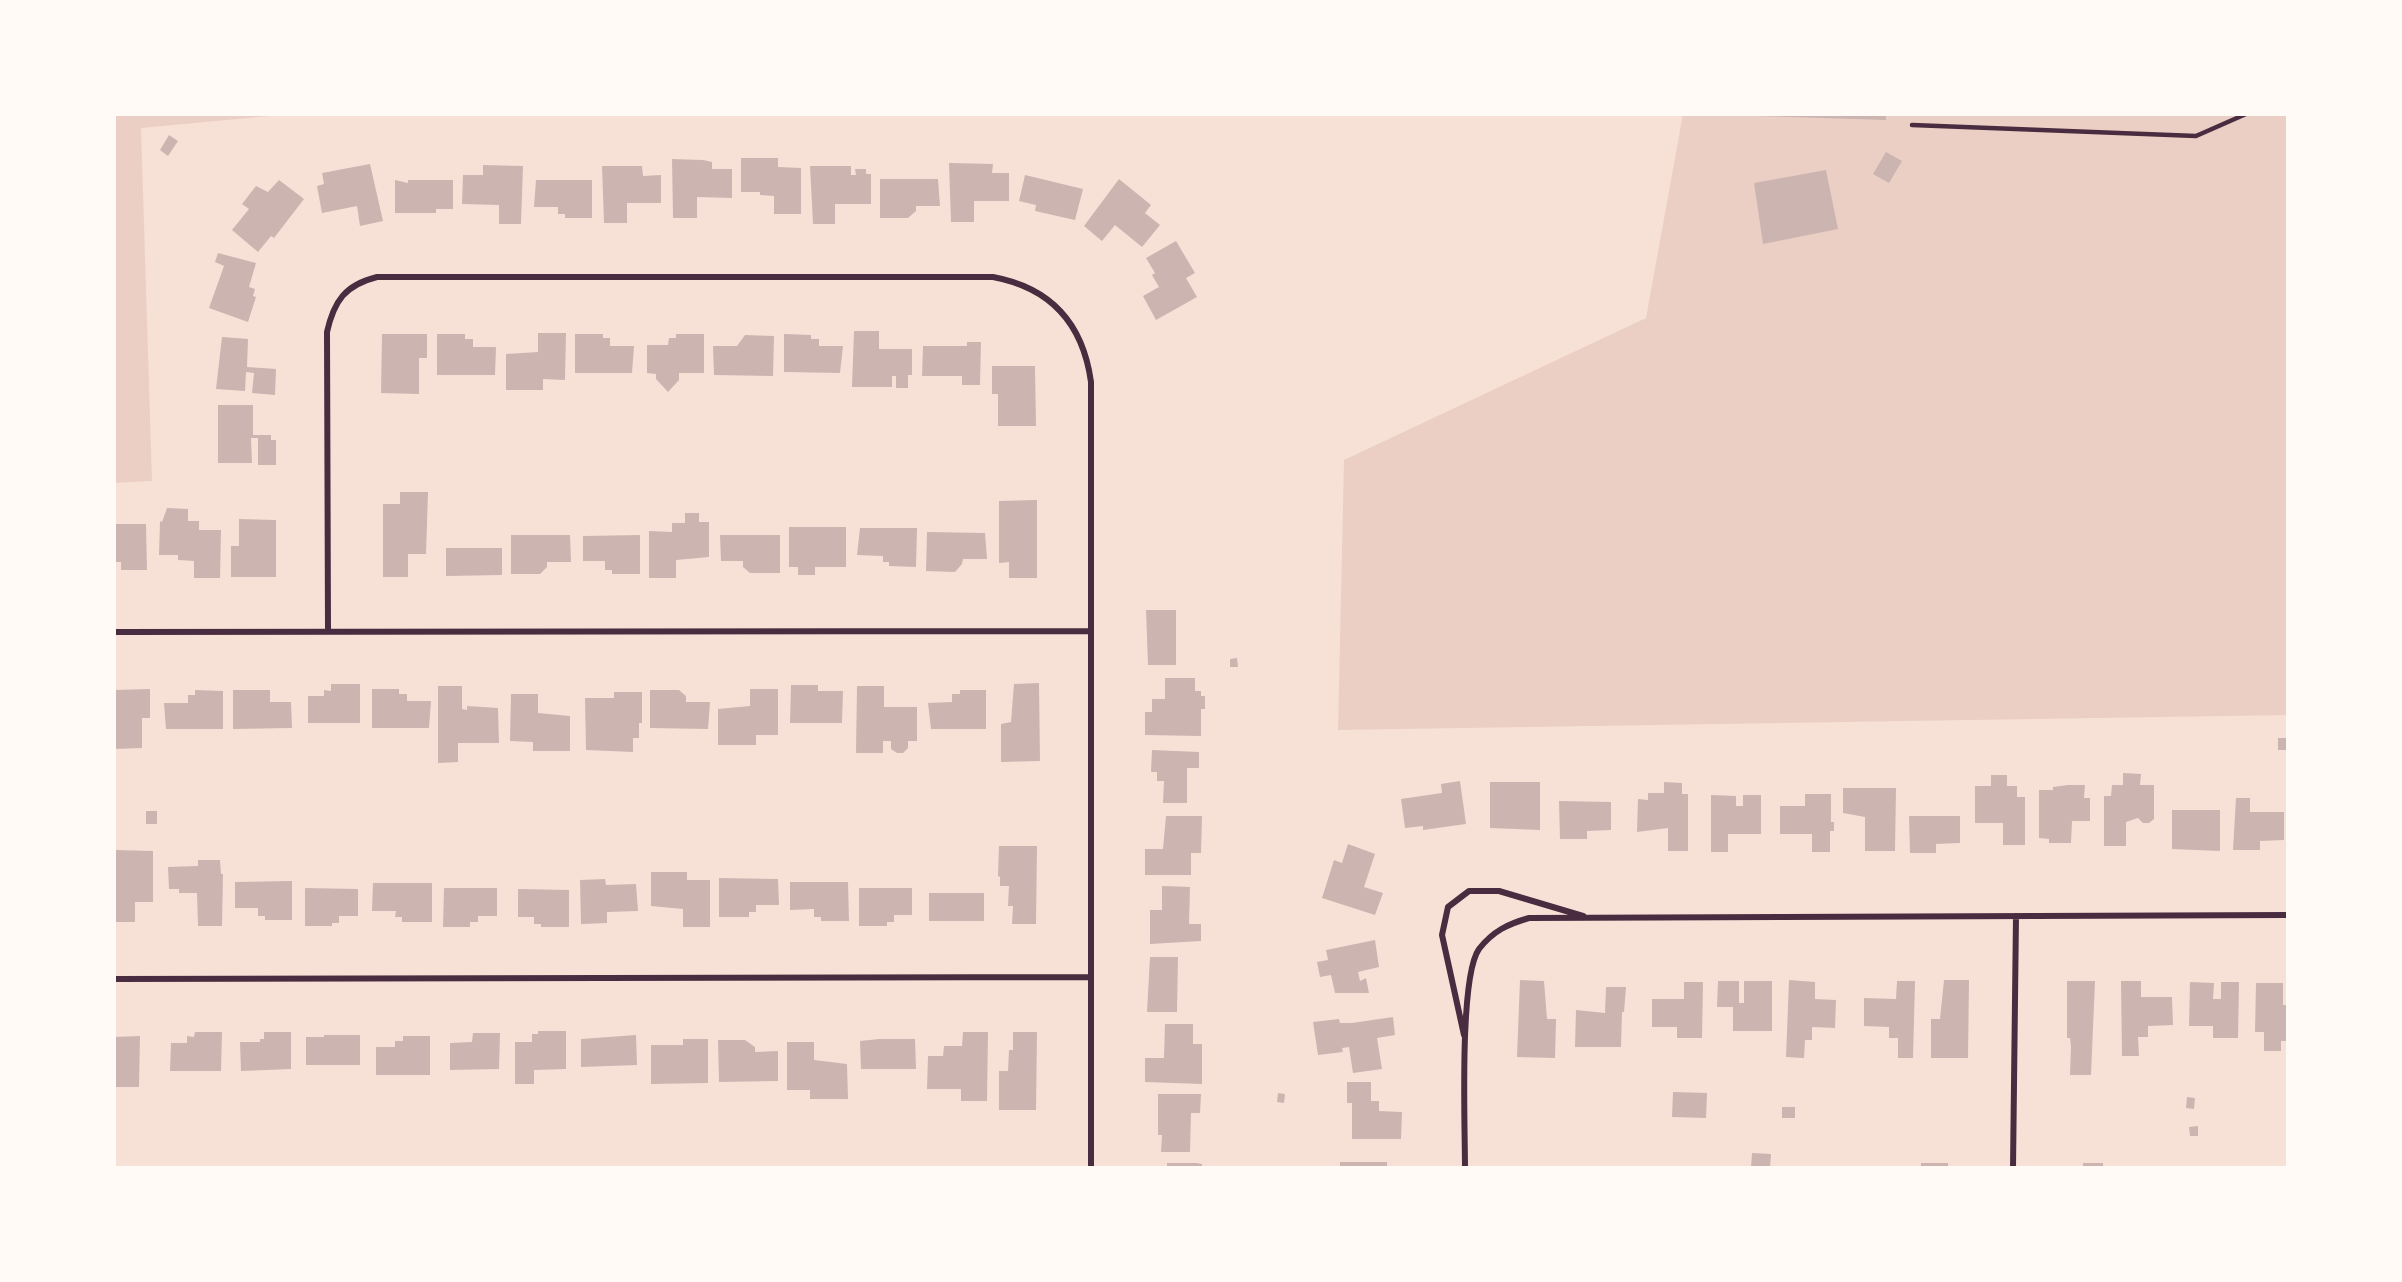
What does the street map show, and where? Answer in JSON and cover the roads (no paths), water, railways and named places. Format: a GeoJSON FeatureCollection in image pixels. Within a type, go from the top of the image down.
{"type":"FeatureCollection","features":[{"type":"Feature","properties":{"kind":"street"},"geometry":{"type":"LineString","coordinates":[[328,631],[327,332],[332,311],[348,288],[377,277],[993,277],[1012,281],[1048,298],[1071,324],[1082,342],[1091,382],[1091,1168]]}},
{"type":"Feature","properties":{"kind":"street"},"geometry":{"type":"LineString","coordinates":[[114,632],[1091,631]]}},
{"type":"Feature","properties":{"kind":"street"},"geometry":{"type":"LineString","coordinates":[[1466,1043],[1442,935],[1448,907],[1469,891],[1498,891],[1593,918]]}},
{"type":"Feature","properties":{"kind":"street"},"geometry":{"type":"LineString","coordinates":[[1465,1168],[1468,983],[1478,950],[1502,926],[1528,918],[2288,915]]}},
{"type":"Feature","properties":{"kind":"street"},"geometry":{"type":"LineString","coordinates":[[2013,1168],[2016,916]]}},
{"type":"Feature","properties":{"kind":"street"},"geometry":{"type":"LineString","coordinates":[[114,980],[1091,978]]}},
{"type":"Feature","properties":{"kind":"lane"},"geometry":{"type":"LineString","coordinates":[[1912,125],[2196,136],[2246,114]]}}]}
